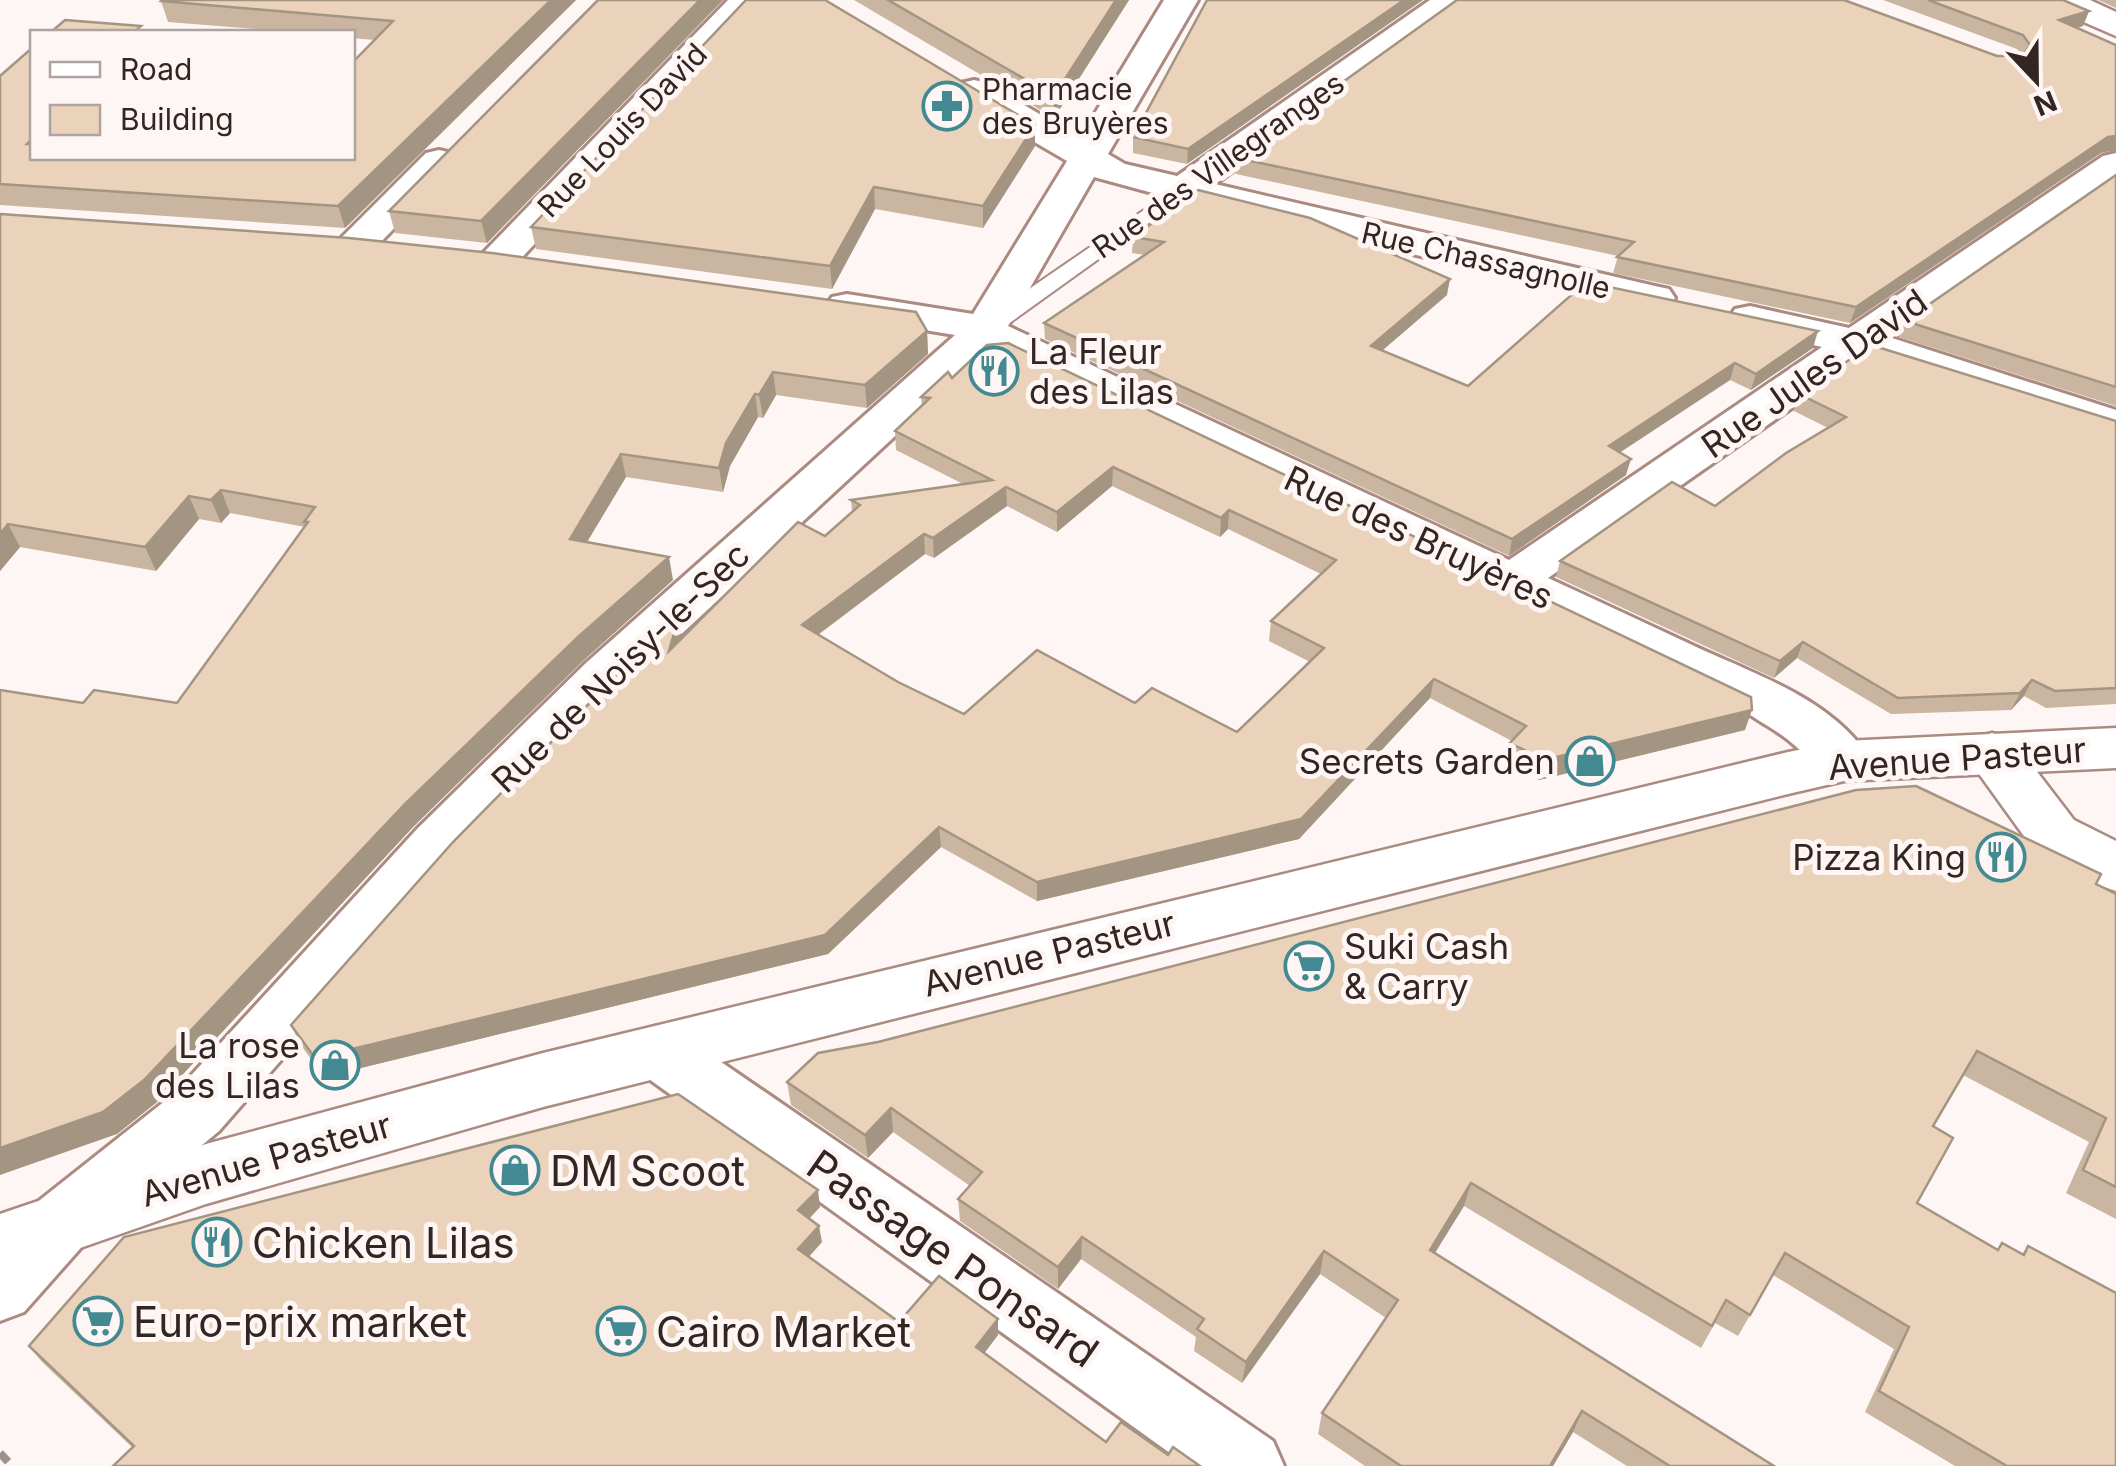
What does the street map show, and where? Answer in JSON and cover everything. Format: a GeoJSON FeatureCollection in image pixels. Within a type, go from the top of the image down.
{"type":"FeatureCollection","features":[{"type":"Feature","properties":{"kind":"main road"},"geometry":{"type":"LineString","coordinates":[[2061,0],[2116,25]]}},
{"type":"Feature","properties":{"kind":"main road","name":"Avenue Pasteur"},"geometry":{"type":"LineString","coordinates":[[0,1245],[304,1145],[657,1051],[1570,824],[1844,760],[2116,748]]}},
{"type":"Feature","properties":{"kind":"main road"},"geometry":{"type":"LineString","coordinates":[[1992,753],[2054,835],[2116,868]]}},
{"type":"Feature","properties":{"kind":"street","name":"Rue Louis David"},"geometry":{"type":"LineString","coordinates":[[499,261],[746,0]]}},
{"type":"Feature","properties":{"kind":"street","name":"Rue de Noisy-le-Sec"},"geometry":{"type":"LineString","coordinates":[[0,1290],[64,1221],[197,1112],[437,844],[604,676],[984,331],[1180,0]]}},
{"type":"Feature","properties":{"kind":"street","name":"Rue des Villegranges"},"geometry":{"type":"LineString","coordinates":[[1182,190],[1452,0]]}},
{"type":"Feature","properties":{"kind":"street","name":"Rue Chassagnolle"},"geometry":{"type":"LineString","coordinates":[[937,69],[1112,172],[1860,342],[2116,425]]}},
{"type":"Feature","properties":{"kind":"street"},"geometry":{"type":"LineString","coordinates":[[356,246],[463,138]]}},
{"type":"Feature","properties":{"kind":"street","name":"Rue Jules David"},"geometry":{"type":"LineString","coordinates":[[1511,581],[2116,164]]}},
{"type":"Feature","properties":{"kind":"street"},"geometry":{"type":"LineString","coordinates":[[314,242],[409,251]]}},
{"type":"Feature","properties":{"kind":"street","name":"Rue des Bruyères"},"geometry":{"type":"LineString","coordinates":[[812,302],[950,320],[984,331],[1770,702],[1801,722],[1844,760]]}},
{"type":"Feature","properties":{"kind":"street","name":"Passage Ponsard"},"geometry":{"type":"LineString","coordinates":[[657,1051],[1248,1466]]}},
{"type":"Feature","properties":{"kind":"lane","name":"Rue des Villegranges"},"geometry":{"type":"LineString","coordinates":[[984,331],[1182,190]]}},
{"type":"Feature","properties":{"kind":"path"},"geometry":{"type":"LineString","coordinates":[[0,1453],[12,1466]]}},
{"type":"Feature","properties":{"kind":"building"},"geometry":{"type":"Polygon","coordinates":[[[551,0],[338,206],[0,184],[0,76],[30,50],[30,160],[355,160],[355,60],[393,21],[161,1],[551,0]]]}},
{"type":"Feature","properties":{"kind":"building"},"geometry":{"type":"Polygon","coordinates":[[[598,0],[700,0],[481,221],[389,211],[598,0]]]}},
{"type":"Feature","properties":{"kind":"building"},"geometry":{"type":"Polygon","coordinates":[[[746,0],[825,0],[1035,125],[983,206],[874,187],[830,266],[531,227],[746,0]]]}},
{"type":"Feature","properties":{"kind":"building"},"geometry":{"type":"Polygon","coordinates":[[[888,0],[1116,0],[1054,96],[888,0]]]}},
{"type":"Feature","properties":{"kind":"building"},"geometry":{"type":"Polygon","coordinates":[[[1207,0],[1404,0],[1188,149],[1133,137],[1207,0]]]}},
{"type":"Feature","properties":{"kind":"building"},"geometry":{"type":"Polygon","coordinates":[[[1457,0],[1844,0],[1997,56],[2023,56],[2030,45],[2023,35],[1928,0],[2063,0],[2089,11],[2059,20],[2116,45],[2116,136],[2108,137],[1856,307],[1617,257],[1634,242],[1237,158],[1457,0]]]}},
{"type":"Feature","properties":{"kind":"building"},"geometry":{"type":"Polygon","coordinates":[[[65,20],[141,26],[136,30],[53,30],[65,20]]]}},
{"type":"Feature","properties":{"kind":"building"},"geometry":{"type":"Polygon","coordinates":[[[2116,175],[2116,387],[1905,321],[2116,175]]]}},
{"type":"Feature","properties":{"kind":"building"},"geometry":{"type":"Polygon","coordinates":[[[1198,190],[1310,218],[1450,279],[1371,346],[1468,386],[1586,282],[1818,331],[1756,374],[1735,363],[1609,446],[1631,459],[1512,539],[1044,323],[1164,242],[1133,237],[1198,190]]]}},
{"type":"Feature","properties":{"kind":"building"},"geometry":{"type":"Polygon","coordinates":[[[0,214],[349,238],[492,253],[916,312],[927,331],[865,385],[773,372],[726,443],[719,468],[621,454],[570,539],[669,557],[578,637],[406,803],[144,1080],[103,1112],[0,1148],[0,690],[83,703],[94,690],[177,703],[315,507],[221,490],[211,500],[189,496],[145,547],[8,524],[0,534],[0,214]]]}},
{"type":"Feature","properties":{"kind":"building"},"geometry":{"type":"Polygon","coordinates":[[[1008,343],[1751,697],[1752,710],[1544,760],[1510,743],[1526,726],[1434,679],[1301,819],[1037,882],[939,827],[825,935],[315,1058],[291,1025],[453,842],[620,672],[678,619],[669,651],[798,522],[825,536],[860,505],[851,500],[992,480],[895,431],[930,398],[921,397],[948,372],[952,378],[987,345],[1008,343]],[[1113,467],[1057,512],[1006,487],[933,538],[924,534],[802,625],[898,682],[964,714],[1037,650],[1135,703],[1152,688],[1237,732],[1324,648],[1271,621],[1336,560],[1229,510],[1221,518],[1113,467]]]}},
{"type":"Feature","properties":{"kind":"building"},"geometry":{"type":"Polygon","coordinates":[[[1871,345],[2116,421],[2116,688],[2055,691],[2032,680],[2020,693],[1898,698],[1803,642],[1780,661],[1560,561],[1672,482],[1715,506],[1786,453],[1846,417],[1799,394],[1871,345]]]}},
{"type":"Feature","properties":{"kind":"building"},"geometry":{"type":"Polygon","coordinates":[[[1916,786],[2101,874],[2096,884],[2116,894],[2116,1187],[2083,1170],[2106,1118],[1977,1051],[1933,1126],[1953,1138],[1917,1203],[1998,1250],[2002,1243],[2024,1255],[2028,1246],[2116,1293],[2116,1466],[2007,1466],[1879,1391],[1909,1327],[1785,1253],[1750,1315],[1726,1300],[1712,1326],[1471,1183],[1430,1250],[1774,1466],[1670,1466],[1582,1411],[1550,1466],[1401,1466],[1322,1413],[1398,1300],[1324,1251],[1246,1362],[1197,1329],[1204,1319],[1082,1237],[1058,1267],[958,1199],[982,1172],[891,1108],[865,1135],[787,1082],[818,1053],[878,1042],[1856,790],[1916,786]]]}},
{"type":"Feature","properties":{"kind":"building"},"geometry":{"type":"Polygon","coordinates":[[[678,1094],[818,1190],[798,1210],[819,1226],[798,1249],[899,1322],[939,1276],[998,1319],[976,1347],[1106,1442],[1121,1422],[1168,1455],[1173,1447],[1200,1466],[113,1466],[134,1446],[29,1346],[124,1237],[678,1094]]]}},
{"type":"Feature","properties":{"kind":"place","name":"Pharmacie des Bruyères"},"geometry":{"type":"Point","coordinates":[947,106]}},
{"type":"Feature","properties":{"kind":"place","name":"La Fleur des Lilas"},"geometry":{"type":"Point","coordinates":[994,371]}},
{"type":"Feature","properties":{"kind":"place","name":"Secrets Garden"},"geometry":{"type":"Point","coordinates":[1590,761]}},
{"type":"Feature","properties":{"kind":"place","name":"Pizza King"},"geometry":{"type":"Point","coordinates":[2001,857]}},
{"type":"Feature","properties":{"kind":"place","name":"Suki Cash & Carry"},"geometry":{"type":"Point","coordinates":[1309,966]}},
{"type":"Feature","properties":{"kind":"place","name":"La rose des Lilas"},"geometry":{"type":"Point","coordinates":[335,1065]}},
{"type":"Feature","properties":{"kind":"place","name":"DM Scoot"},"geometry":{"type":"Point","coordinates":[515,1170]}},
{"type":"Feature","properties":{"kind":"place","name":"Chicken Lilas"},"geometry":{"type":"Point","coordinates":[217,1242]}},
{"type":"Feature","properties":{"kind":"place","name":"Euro-prix market"},"geometry":{"type":"Point","coordinates":[98,1321]}},
{"type":"Feature","properties":{"kind":"place","name":"Cairo Market"},"geometry":{"type":"Point","coordinates":[621,1331]}}]}
